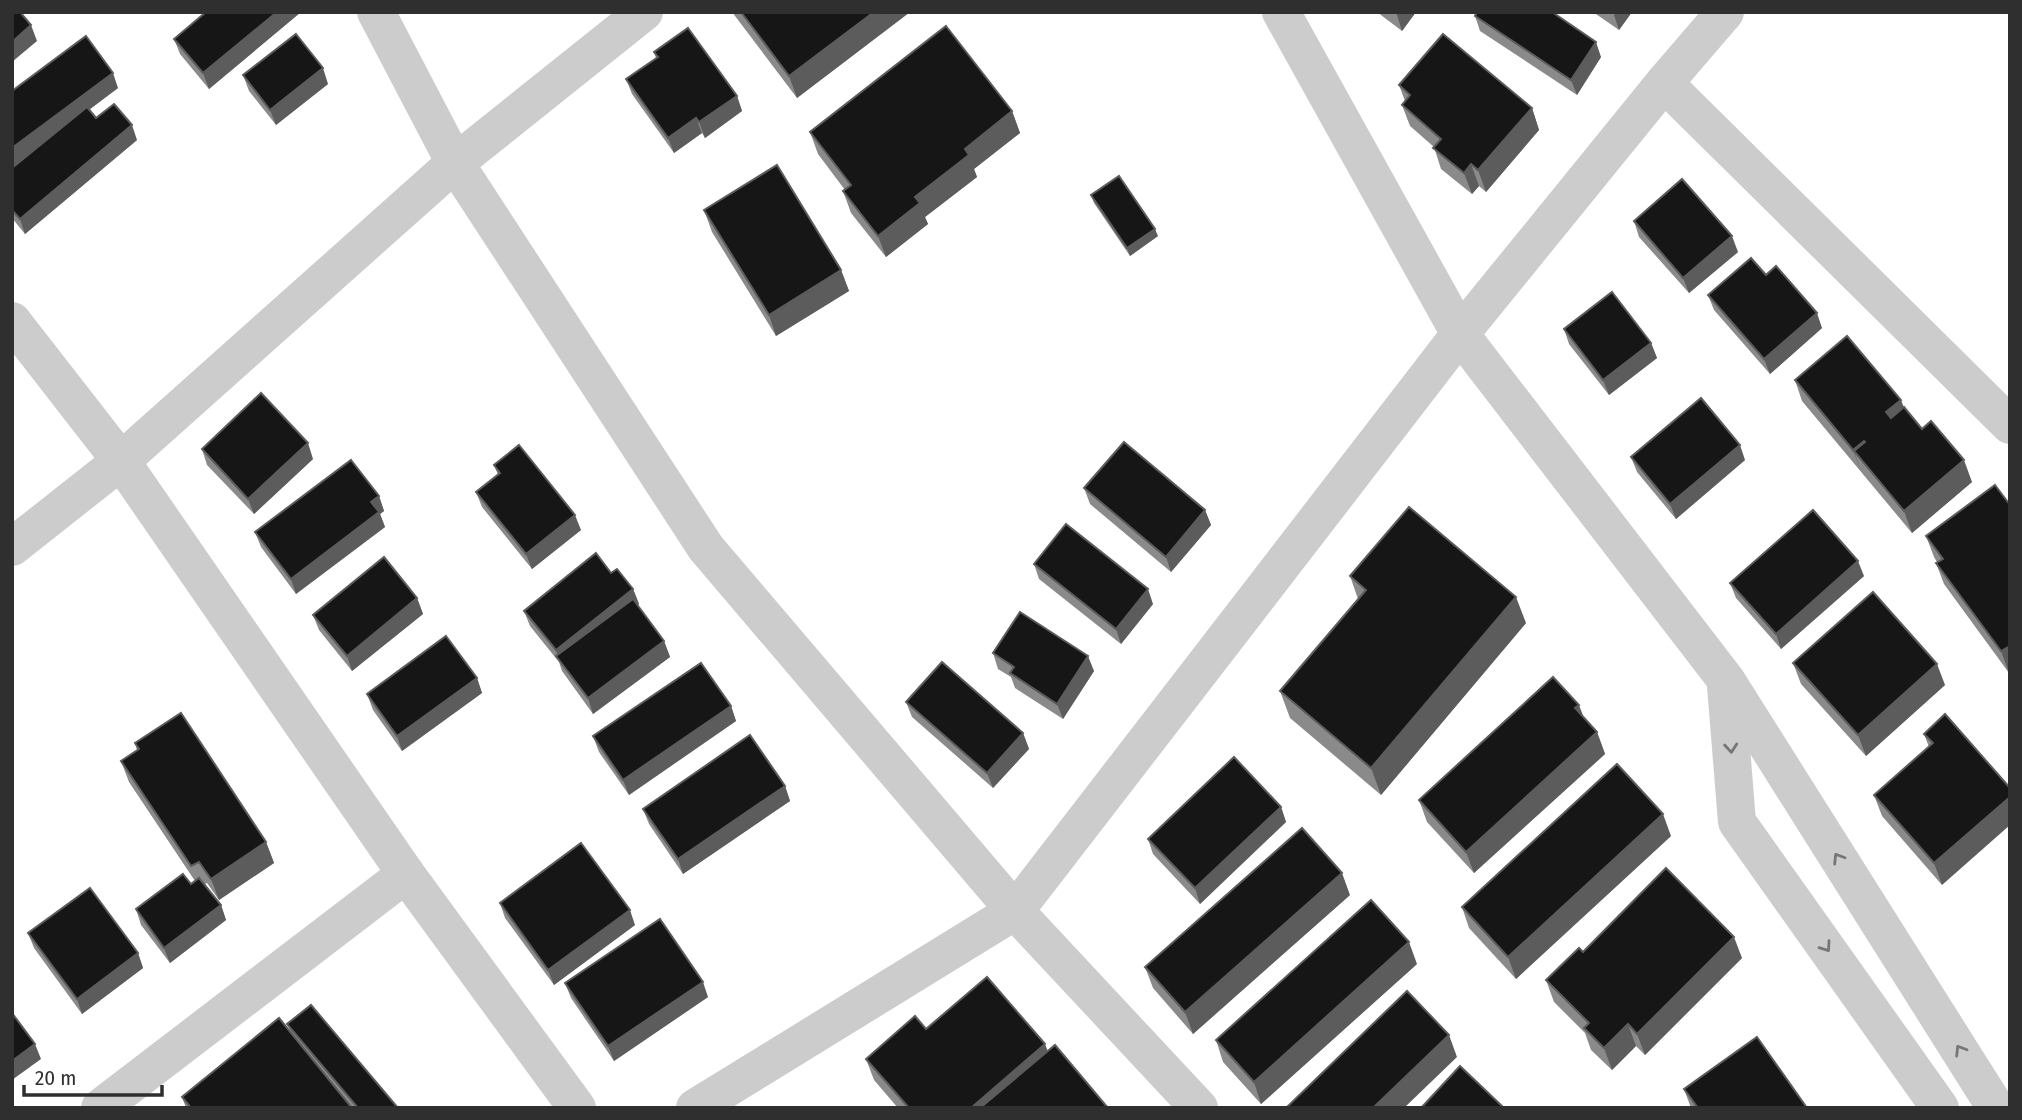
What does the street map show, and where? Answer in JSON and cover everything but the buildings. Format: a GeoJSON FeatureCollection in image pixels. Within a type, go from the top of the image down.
{"type":"FeatureCollection","features":[{"type":"Feature","properties":{"kind":"street"},"geometry":{"type":"LineString","coordinates":[[376,12],[455,163],[706,548],[1015,911],[1199,1108]]}},
{"type":"Feature","properties":{"kind":"street"},"geometry":{"type":"LineString","coordinates":[[12,547],[121,461],[455,163],[644,12]]}},
{"type":"Feature","properties":{"kind":"street"},"geometry":{"type":"LineString","coordinates":[[1281,12],[1460,334],[1726,680],[1999,1108]]}},
{"type":"Feature","properties":{"kind":"street"},"geometry":{"type":"LineString","coordinates":[[695,1108],[1015,911],[1460,334],[1725,12]]}},
{"type":"Feature","properties":{"kind":"street"},"geometry":{"type":"LineString","coordinates":[[1664,83],[2010,425]]}},
{"type":"Feature","properties":{"kind":"street"},"geometry":{"type":"LineString","coordinates":[[12,321],[121,461],[406,874],[577,1108]]}},
{"type":"Feature","properties":{"kind":"street"},"geometry":{"type":"LineString","coordinates":[[1726,680],[1737,822],[1940,1108]]}},
{"type":"Feature","properties":{"kind":"street"},"geometry":{"type":"LineString","coordinates":[[100,1108],[406,874]]}},
{"type":"Feature","properties":{"kind":"street"},"geometry":{"type":"LineString","coordinates":[[1999,1108],[2010,1085]]}}]}
